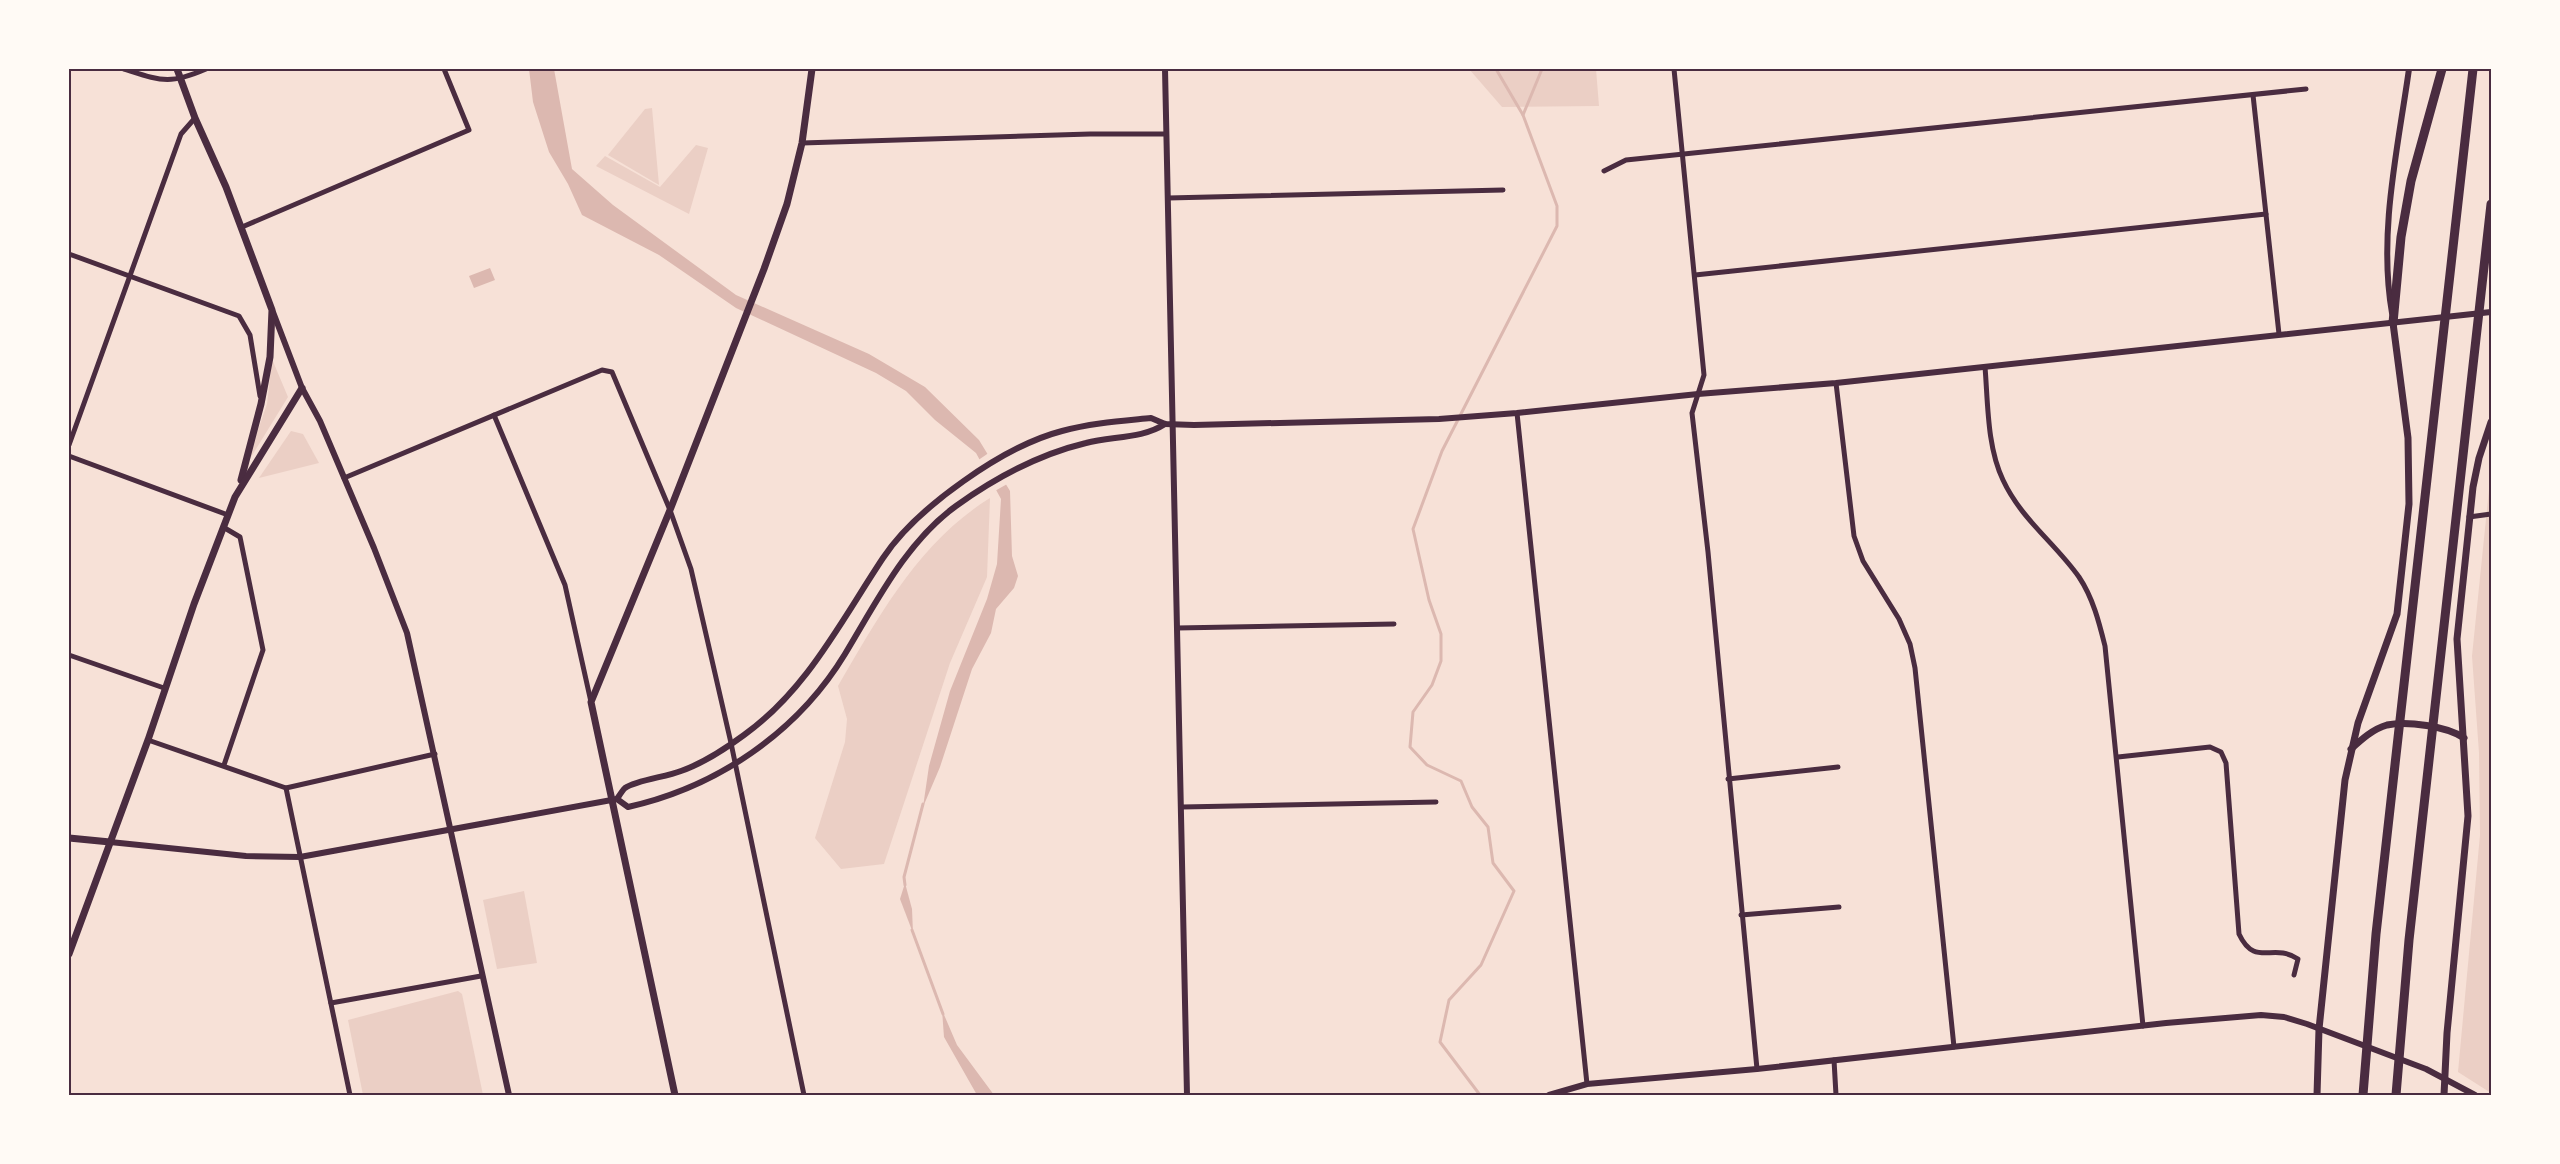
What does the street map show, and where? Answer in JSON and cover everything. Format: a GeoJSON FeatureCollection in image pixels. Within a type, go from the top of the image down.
{"type":"FeatureCollection","features":[{"type":"Feature","properties":{"kind":"highway"},"geometry":{"type":"LineString","coordinates":[[2393,323],[2401,237],[2411,181],[2442,69]]}},
{"type":"Feature","properties":{"kind":"highway"},"geometry":{"type":"LineString","coordinates":[[2363,1095],[2396,750],[2473,69]]}},
{"type":"Feature","properties":{"kind":"highway"},"geometry":{"type":"LineString","coordinates":[[2396,1094],[2430,754],[2491,204]]}},
{"type":"Feature","properties":{"kind":"main road"},"geometry":{"type":"LineString","coordinates":[[177,69],[195,118],[242,227],[272,310],[270,354],[261,404],[243,466],[240,485]]}},
{"type":"Feature","properties":{"kind":"main road"},"geometry":{"type":"LineString","coordinates":[[675,1095],[614,800],[591,702],[670,510],[787,204],[802,143],[812,69]]}},
{"type":"Feature","properties":{"kind":"main road"},"geometry":{"type":"LineString","coordinates":[[2317,1095],[2319,1029],[2341,810],[2352,749],[2397,614],[2409,504],[2408,438],[2393,323]]}},
{"type":"Feature","properties":{"kind":"main road"},"geometry":{"type":"LineString","coordinates":[[69,954],[228,514],[240,485],[302,388]]}},
{"type":"Feature","properties":{"kind":"main road"},"geometry":{"type":"LineString","coordinates":[[2444,1095],[2467,838],[2468,778],[2457,639],[2475,472],[2491,422]]}},
{"type":"Feature","properties":{"kind":"main road"},"geometry":{"type":"LineString","coordinates":[[2352,749],[2371,733],[2391,725],[2446,728],[2464,738]]}},
{"type":"Feature","properties":{"kind":"main road"},"geometry":{"type":"LineString","coordinates":[[69,838],[110,842]]}},
{"type":"Feature","properties":{"kind":"street"},"geometry":{"type":"LineString","coordinates":[[124,69],[158,80],[181,80],[206,69]]}},
{"type":"Feature","properties":{"kind":"street"},"geometry":{"type":"LineString","coordinates":[[242,227],[469,130],[444,69]]}},
{"type":"Feature","properties":{"kind":"street"},"geometry":{"type":"LineString","coordinates":[[1165,69],[1187,1095]]}},
{"type":"Feature","properties":{"kind":"street"},"geometry":{"type":"LineString","coordinates":[[1674,69],[1704,375],[1692,413],[1708,552],[1757,1069]]}},
{"type":"Feature","properties":{"kind":"street"},"geometry":{"type":"LineString","coordinates":[[2393,323],[2387,285],[2387,253],[2391,197],[2409,69]]}},
{"type":"Feature","properties":{"kind":"street"},"geometry":{"type":"LineString","coordinates":[[1604,171],[1626,160],[2306,89]]}},
{"type":"Feature","properties":{"kind":"street"},"geometry":{"type":"LineString","coordinates":[[2253,94],[2279,334]]}},
{"type":"Feature","properties":{"kind":"street"},"geometry":{"type":"LineString","coordinates":[[69,445],[181,134],[195,118]]}},
{"type":"Feature","properties":{"kind":"street"},"geometry":{"type":"LineString","coordinates":[[802,143],[1090,134],[1166,134]]}},
{"type":"Feature","properties":{"kind":"street"},"geometry":{"type":"LineString","coordinates":[[1168,198],[1503,190]]}},
{"type":"Feature","properties":{"kind":"street"},"geometry":{"type":"LineString","coordinates":[[1695,275],[2266,214]]}},
{"type":"Feature","properties":{"kind":"street"},"geometry":{"type":"LineString","coordinates":[[69,254],[239,316],[250,334],[253,345],[261,404]]}},
{"type":"Feature","properties":{"kind":"street"},"geometry":{"type":"LineString","coordinates":[[272,310],[302,388],[316,412],[406,633],[435,754],[508,1095]]}},
{"type":"Feature","properties":{"kind":"street"},"geometry":{"type":"LineString","coordinates":[[614,800],[625,788],[682,771],[717,754],[745,735],[797,687],[828,647],[885,555],[914,520],[951,490],[1037,439],[1086,425],[1151,418],[1173,425],[1472,417],[1698,394],[1836,383],[2491,312]]}},
{"type":"Feature","properties":{"kind":"street"},"geometry":{"type":"LineString","coordinates":[[1985,367],[1994,455],[2002,478],[2030,523],[2078,576],[2090,595],[2099,619],[2105,646],[2118,757],[2143,1026]]}},
{"type":"Feature","properties":{"kind":"street"},"geometry":{"type":"LineString","coordinates":[[344,478],[602,370],[612,372],[670,510],[691,568],[732,743],[804,1095]]}},
{"type":"Feature","properties":{"kind":"street"},"geometry":{"type":"LineString","coordinates":[[1836,383],[1854,536],[1863,561],[1899,619],[1910,644],[1915,668],[1954,1047]]}},
{"type":"Feature","properties":{"kind":"street"},"geometry":{"type":"LineString","coordinates":[[1517,413],[1587,1084]]}},
{"type":"Feature","properties":{"kind":"street"},"geometry":{"type":"LineString","coordinates":[[494,415],[565,585],[591,702]]}},
{"type":"Feature","properties":{"kind":"street"},"geometry":{"type":"LineString","coordinates":[[110,842],[246,856],[300,857],[614,800],[628,807],[659,800],[735,766],[789,723],[813,698],[844,657],[900,565],[928,532],[955,507],[1018,468],[1053,452],[1089,442],[1152,433],[1165,424]]}},
{"type":"Feature","properties":{"kind":"street"},"geometry":{"type":"LineString","coordinates":[[69,456],[228,514]]}},
{"type":"Feature","properties":{"kind":"street"},"geometry":{"type":"LineString","coordinates":[[2469,517],[2491,514]]}},
{"type":"Feature","properties":{"kind":"street"},"geometry":{"type":"LineString","coordinates":[[223,527],[240,537],[263,650],[224,765]]}},
{"type":"Feature","properties":{"kind":"street"},"geometry":{"type":"LineString","coordinates":[[1177,628],[1394,624]]}},
{"type":"Feature","properties":{"kind":"street"},"geometry":{"type":"LineString","coordinates":[[69,655],[164,688]]}},
{"type":"Feature","properties":{"kind":"street"},"geometry":{"type":"LineString","coordinates":[[148,740],[286,788],[435,754]]}},
{"type":"Feature","properties":{"kind":"street"},"geometry":{"type":"LineString","coordinates":[[2118,757],[2210,747],[2221,752],[2226,763],[2240,934],[2246,947],[2257,953],[2288,952],[2298,959],[2294,975]]}},
{"type":"Feature","properties":{"kind":"street"},"geometry":{"type":"LineString","coordinates":[[1728,779],[1838,767]]}},
{"type":"Feature","properties":{"kind":"street"},"geometry":{"type":"LineString","coordinates":[[286,788],[350,1095]]}},
{"type":"Feature","properties":{"kind":"street"},"geometry":{"type":"LineString","coordinates":[[1182,807],[1436,802]]}},
{"type":"Feature","properties":{"kind":"street"},"geometry":{"type":"LineString","coordinates":[[1741,915],[1839,907]]}},
{"type":"Feature","properties":{"kind":"street"},"geometry":{"type":"LineString","coordinates":[[331,1003],[481,976]]}},
{"type":"Feature","properties":{"kind":"street"},"geometry":{"type":"LineString","coordinates":[[1549,1095],[1587,1084],[1757,1069],[2143,1026],[2269,1015],[2293,1019],[2444,1077],[2475,1095]]}},
{"type":"Feature","properties":{"kind":"street"},"geometry":{"type":"LineString","coordinates":[[1834,1060],[1836,1095]]}},
{"type":"Feature","properties":{"kind":"shaded area"},"geometry":{"type":"Polygon","coordinates":[[[529,69],[554,69],[572,169],[613,205],[736,295],[869,354],[925,387],[979,440],[1010,491],[1012,556],[1018,576],[1014,588],[996,609],[991,633],[972,669],[940,767],[923,807],[929,766],[950,691],[987,599],[997,564],[1001,499],[976,453],[935,420],[906,391],[876,373],[736,308],[659,255],[582,215],[568,184],[549,152],[533,102],[529,69]]]}},
{"type":"Feature","properties":{"kind":"shaded area"},"geometry":{"type":"Polygon","coordinates":[[[1469,69],[1596,69],[1599,106],[1502,107],[1469,69]]]}},
{"type":"Feature","properties":{"kind":"shaded area"},"geometry":{"type":"Polygon","coordinates":[[[652,108],[659,185],[608,155],[645,109],[652,108]]]}},
{"type":"Feature","properties":{"kind":"shaded area"},"geometry":{"type":"Polygon","coordinates":[[[696,145],[708,148],[689,214],[596,166],[605,156],[660,187],[696,145]]]}},
{"type":"Feature","properties":{"kind":"shaded area"},"geometry":{"type":"Polygon","coordinates":[[[490,268],[495,280],[474,288],[469,276],[490,268]]]}},
{"type":"Feature","properties":{"kind":"shaded area"},"geometry":{"type":"Polygon","coordinates":[[[272,359],[288,397],[245,467],[267,404],[272,359]]]}},
{"type":"Feature","properties":{"kind":"shaded area"},"geometry":{"type":"Polygon","coordinates":[[[291,431],[303,434],[319,463],[259,478],[291,431]]]}},
{"type":"Feature","properties":{"kind":"shaded area"},"geometry":{"type":"Polygon","coordinates":[[[2491,470],[2491,1093],[2458,1072],[2480,835],[2479,753],[2472,656],[2491,470]]]}},
{"type":"Feature","properties":{"kind":"shaded area"},"geometry":{"type":"Polygon","coordinates":[[[990,498],[987,577],[950,663],[884,864],[841,869],[815,838],[845,742],[847,719],[838,686],[885,607],[922,558],[942,536],[990,498]]]}},
{"type":"Feature","properties":{"kind":"shaded area"},"geometry":{"type":"Polygon","coordinates":[[[905,883],[912,909],[913,933],[900,899],[905,883]]]}},
{"type":"Feature","properties":{"kind":"shaded area"},"geometry":{"type":"Polygon","coordinates":[[[524,891],[537,963],[497,969],[483,900],[524,891]]]}},
{"type":"Feature","properties":{"kind":"shaded area"},"geometry":{"type":"Polygon","coordinates":[[[458,991],[462,994],[483,1095],[363,1095],[348,1020],[458,991]]]}},
{"type":"Feature","properties":{"kind":"shaded area"},"geometry":{"type":"Polygon","coordinates":[[[942,1010],[957,1045],[994,1095],[977,1095],[944,1037],[942,1010]]]}},
{"type":"Feature","properties":{"kind":"pier"},"geometry":{"type":"Polygon","coordinates":[[[990,452],[1009,483],[993,492],[977,461],[990,452]]]}},
{"type":"Feature","properties":{"kind":"waterway"},"geometry":{"type":"LineString","coordinates":[[1496,69],[1523,115]]}},
{"type":"Feature","properties":{"kind":"waterway"},"geometry":{"type":"LineString","coordinates":[[1480,1095],[1440,1042],[1449,1000],[1481,965],[1514,891],[1493,863],[1488,827],[1472,807],[1461,781],[1427,765],[1410,747],[1413,712],[1432,685],[1441,661],[1441,634],[1429,600],[1413,529],[1442,451],[1557,226],[1557,206],[1523,115],[1542,69]]}},
{"type":"Feature","properties":{"kind":"waterway"},"geometry":{"type":"LineString","coordinates":[[905,885],[904,877],[923,804]]}},
{"type":"Feature","properties":{"kind":"waterway"},"geometry":{"type":"LineString","coordinates":[[912,930],[943,1014]]}}]}
